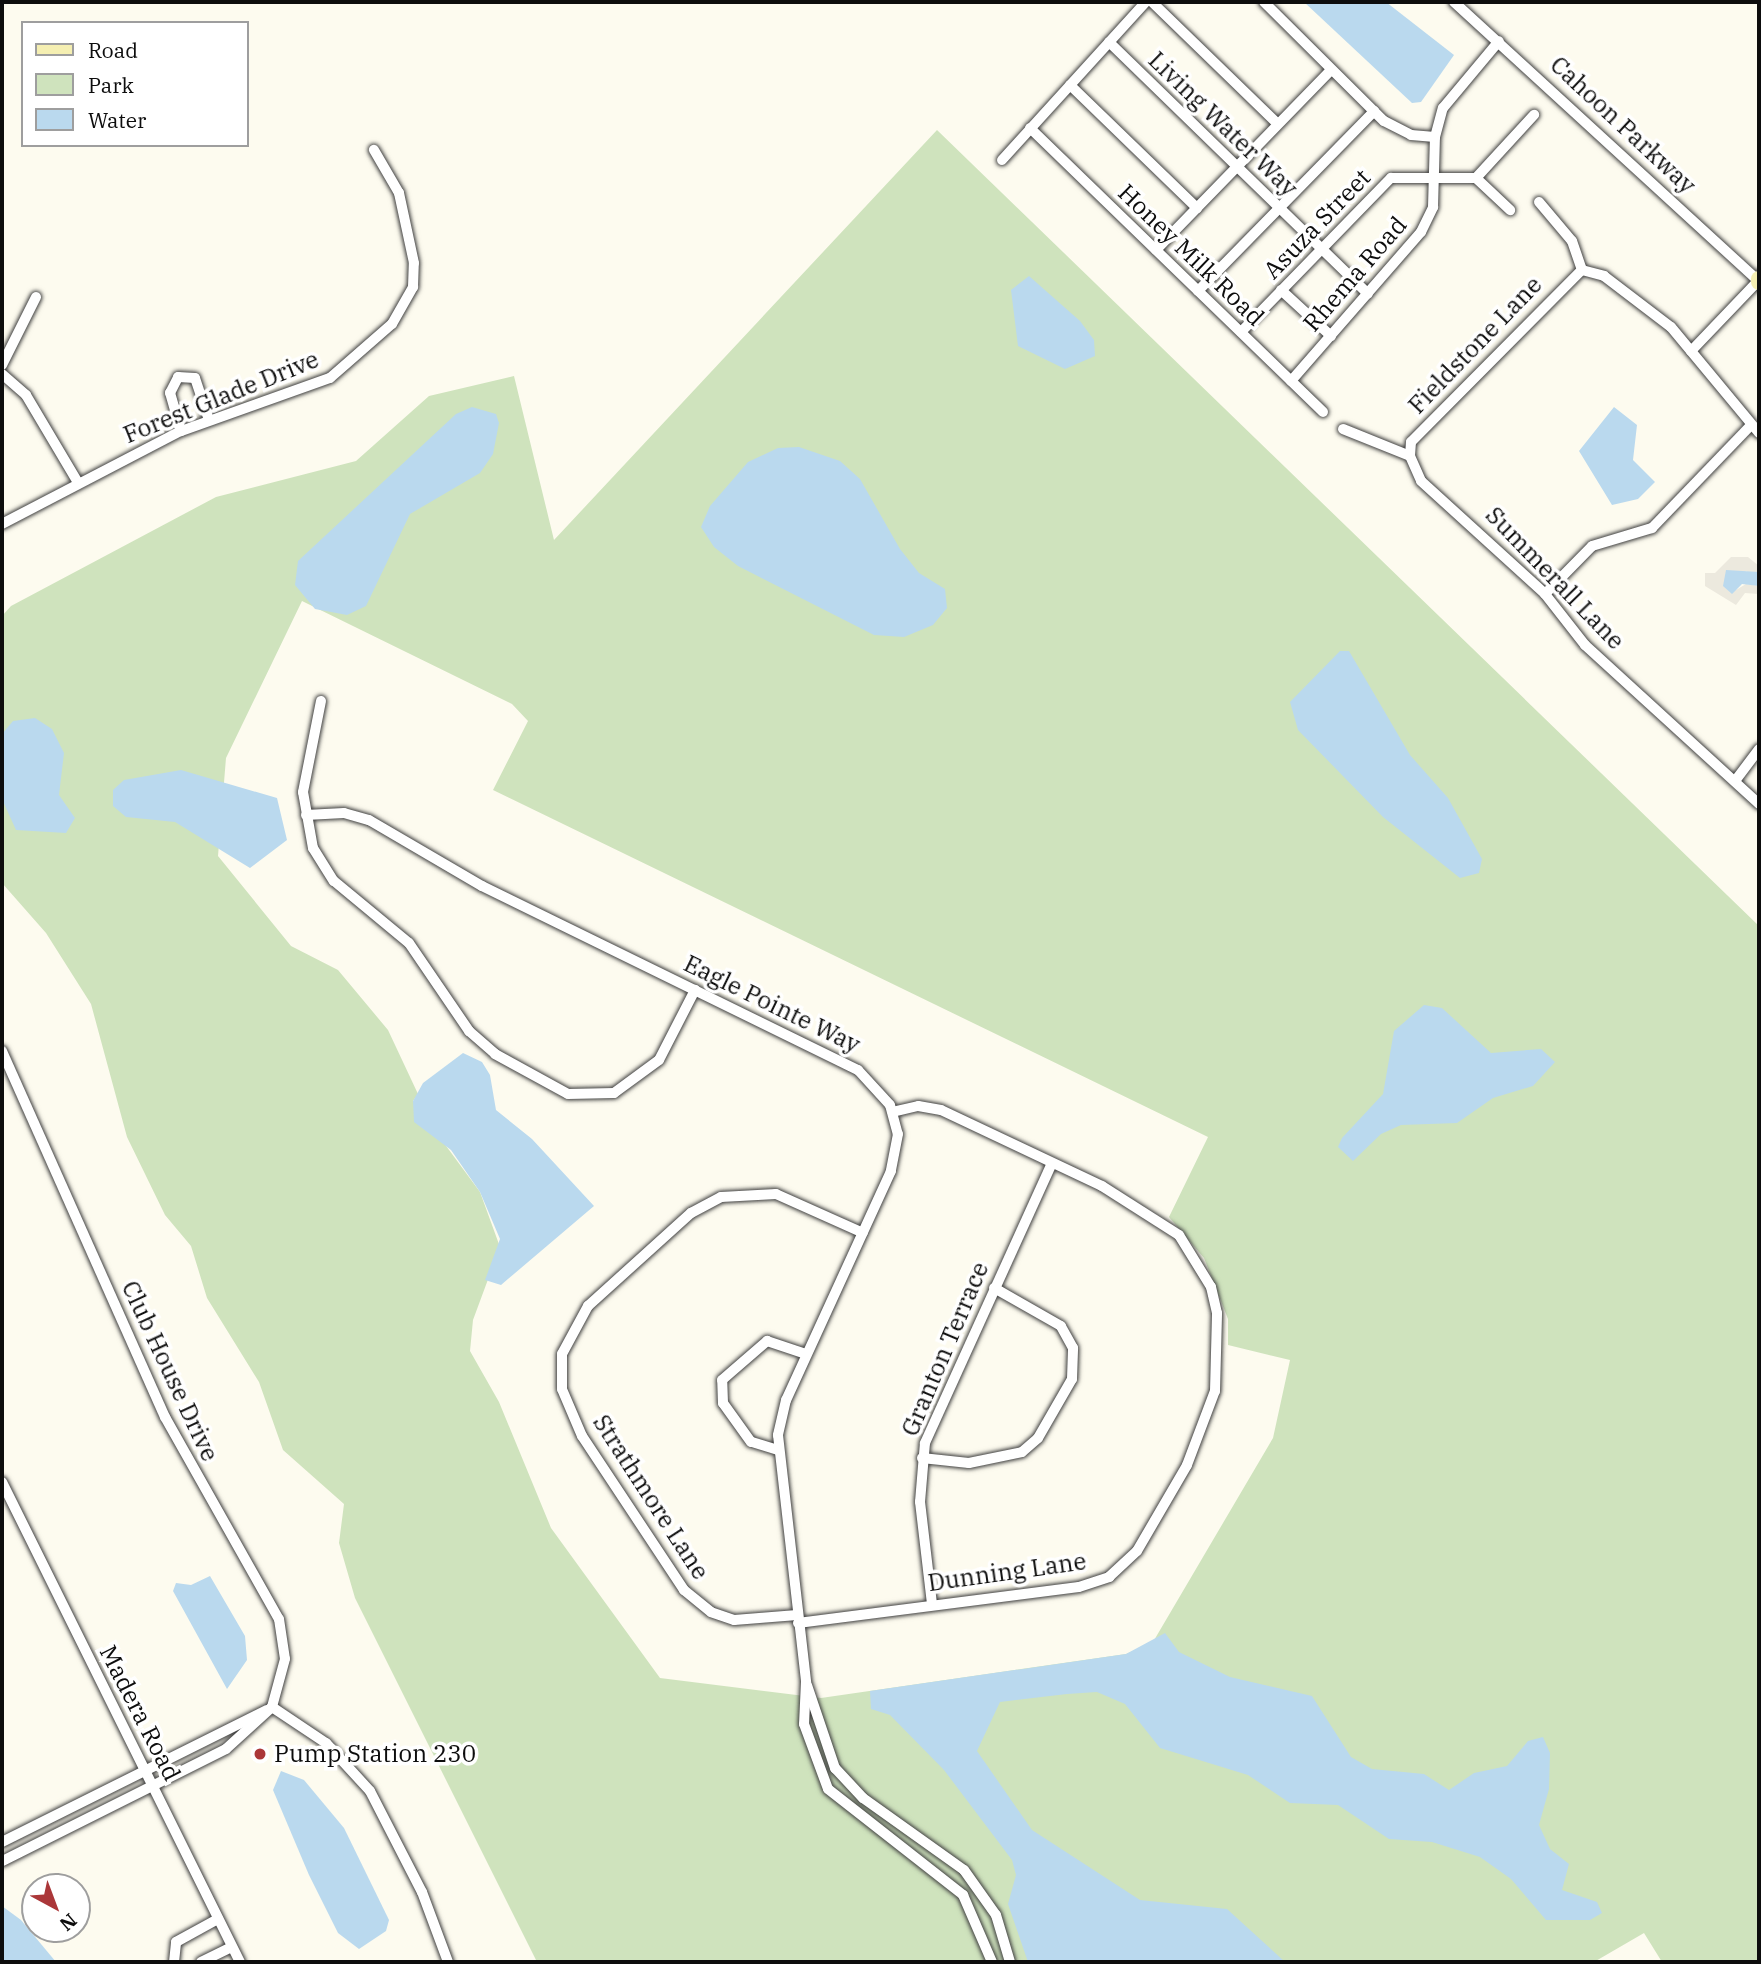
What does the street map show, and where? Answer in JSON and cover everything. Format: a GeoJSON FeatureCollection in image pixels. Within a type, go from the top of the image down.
{"type":"FeatureCollection","features":[{"type":"Feature","properties":{"kind":"street"},"geometry":{"type":"LineString","coordinates":[[1002,160],[1149,2],[1278,124]]}},
{"type":"Feature","properties":{"kind":"street"},"geometry":{"type":"LineString","coordinates":[[1264,2],[1374,111],[1401,132],[1435,137]]}},
{"type":"Feature","properties":{"kind":"street","name":"Cahoon Parkway"},"geometry":{"type":"LineString","coordinates":[[1454,2],[1759,281]]}},
{"type":"Feature","properties":{"kind":"street","name":"Rhema Road"},"geometry":{"type":"LineString","coordinates":[[1291,381],[1368,294],[1428,220],[1435,178],[1435,137],[1453,93],[1499,41]]}},
{"type":"Feature","properties":{"kind":"street","name":"Living Water Way"},"geometry":{"type":"LineString","coordinates":[[1110,42],[1368,294]]}},
{"type":"Feature","properties":{"kind":"street"},"geometry":{"type":"LineString","coordinates":[[1156,250],[1331,70]]}},
{"type":"Feature","properties":{"kind":"street"},"geometry":{"type":"LineString","coordinates":[[1070,85],[1197,208]]}},
{"type":"Feature","properties":{"kind":"street"},"geometry":{"type":"LineString","coordinates":[[1198,291],[1374,111]]}},
{"type":"Feature","properties":{"kind":"street"},"geometry":{"type":"LineString","coordinates":[[1510,210],[1476,178],[1534,115]]}},
{"type":"Feature","properties":{"kind":"street","name":"Honey Milk Road"},"geometry":{"type":"LineString","coordinates":[[1030,128],[1323,412]]}},
{"type":"Feature","properties":{"kind":"street","name":"Forest Glade Drive"},"geometry":{"type":"LineString","coordinates":[[2,524],[77,481],[181,431],[330,378],[405,309],[414,263],[400,193],[374,150]]}},
{"type":"Feature","properties":{"kind":"street","name":"Asuza Street"},"geometry":{"type":"LineString","coordinates":[[1241,332],[1391,178],[1476,178]]}},
{"type":"Feature","properties":{"kind":"street"},"geometry":{"type":"LineString","coordinates":[[1539,202],[1572,241],[1582,270],[1605,276],[1691,351],[1755,429],[1652,528],[1592,546],[1545,594]]}},
{"type":"Feature","properties":{"kind":"street","name":"Fieldstone Lane"},"geometry":{"type":"LineString","coordinates":[[1410,456],[1411,442],[1582,270]]}},
{"type":"Feature","properties":{"kind":"street"},"geometry":{"type":"LineString","coordinates":[[1691,351],[1759,281]]}},
{"type":"Feature","properties":{"kind":"street"},"geometry":{"type":"LineString","coordinates":[[1281,290],[1331,336]]}},
{"type":"Feature","properties":{"kind":"street"},"geometry":{"type":"LineString","coordinates":[[2,365],[36,297]]}},
{"type":"Feature","properties":{"kind":"street"},"geometry":{"type":"LineString","coordinates":[[2,374],[26,395],[77,481]]}},
{"type":"Feature","properties":{"kind":"street"},"geometry":{"type":"LineString","coordinates":[[181,431],[170,393],[178,377],[195,378],[209,420]]}},
{"type":"Feature","properties":{"kind":"street"},"geometry":{"type":"LineString","coordinates":[[1343,429],[1410,456]]}},
{"type":"Feature","properties":{"kind":"street","name":"Summerall Lane"},"geometry":{"type":"LineString","coordinates":[[1410,456],[1425,485],[1545,594],[1585,646],[1759,804]]}},
{"type":"Feature","properties":{"kind":"street"},"geometry":{"type":"LineString","coordinates":[[321,701],[303,792],[313,848],[334,881],[409,943],[469,1031],[552,1088],[601,1096],[639,1081],[659,1060],[695,990]]}},
{"type":"Feature","properties":{"kind":"street"},"geometry":{"type":"LineString","coordinates":[[1735,781],[1759,749]]}},
{"type":"Feature","properties":{"kind":"street","name":"Eagle Pointe Way"},"geometry":{"type":"LineString","coordinates":[[306,815],[344,813],[369,820],[482,886],[858,1070],[893,1112]]}},
{"type":"Feature","properties":{"kind":"street","name":"Club House Drive"},"geometry":{"type":"LineString","coordinates":[[2,1051],[159,1407],[279,1619],[285,1660],[272,1707]]}},
{"type":"Feature","properties":{"kind":"street","name":"Dunning Lane"},"geometry":{"type":"LineString","coordinates":[[797,1619],[1079,1587],[1117,1572],[1137,1551],[1187,1465],[1211,1406],[1219,1325],[1195,1257],[1145,1209],[941,1110],[918,1106],[893,1112]]}},
{"type":"Feature","properties":{"kind":"street"},"geometry":{"type":"LineString","coordinates":[[893,1112],[896,1157],[806,1354],[783,1411],[778,1450],[806,1682],[808,1749],[828,1789],[963,1895],[992,1962]]}},
{"type":"Feature","properties":{"kind":"street","name":"Granton Terrace"},"geometry":{"type":"LineString","coordinates":[[932,1604],[919,1502],[922,1458],[934,1414],[1052,1163]]}},
{"type":"Feature","properties":{"kind":"street","name":"Strathmore Lane"},"geometry":{"type":"LineString","coordinates":[[797,1619],[734,1620],[711,1612],[684,1590],[582,1436],[562,1389],[562,1354],[588,1306],[691,1213],[721,1197],[776,1194],[863,1233]]}},
{"type":"Feature","properties":{"kind":"street"},"geometry":{"type":"LineString","coordinates":[[922,1458],[969,1463],[1022,1452],[1038,1438],[1072,1379],[1073,1348],[1061,1326],[994,1287]]}},
{"type":"Feature","properties":{"kind":"street"},"geometry":{"type":"LineString","coordinates":[[778,1450],[751,1442],[723,1404],[722,1380],[767,1340],[806,1354]]}},
{"type":"Feature","properties":{"kind":"street","name":"Madera Road"},"geometry":{"type":"LineString","coordinates":[[2,1485],[240,1962]]}},
{"type":"Feature","properties":{"kind":"street"},"geometry":{"type":"LineString","coordinates":[[806,1682],[835,1768],[863,1798],[964,1870],[996,1916],[1010,1962]]}},
{"type":"Feature","properties":{"kind":"street"},"geometry":{"type":"LineString","coordinates":[[2,1842],[272,1707]]}},
{"type":"Feature","properties":{"kind":"street"},"geometry":{"type":"LineString","coordinates":[[2,1861],[226,1749],[272,1707]]}},
{"type":"Feature","properties":{"kind":"street"},"geometry":{"type":"LineString","coordinates":[[272,1707],[326,1743],[370,1791],[422,1892],[448,1962]]}},
{"type":"Feature","properties":{"kind":"street"},"geometry":{"type":"LineString","coordinates":[[174,1962],[176,1942],[218,1919]]}},
{"type":"Feature","properties":{"kind":"street"},"geometry":{"type":"LineString","coordinates":[[201,1962],[232,1947]]}},
{"type":"Feature","properties":{"kind":"green space"},"geometry":{"type":"Polygon","coordinates":[[[937,130],[1759,926],[1759,1962],[1662,1962],[1644,1933],[1594,1962],[537,1962],[355,1598],[339,1543],[344,1504],[283,1450],[259,1382],[207,1298],[191,1246],[165,1215],[127,1137],[91,1004],[46,933],[2,883],[2,616],[11,606],[216,497],[356,461],[429,396],[514,376],[554,540],[937,130]],[[302,601],[226,758],[218,856],[291,946],[338,970],[388,1030],[418,1094],[413,1101],[480,1192],[500,1247],[473,1320],[470,1351],[499,1402],[551,1528],[660,1678],[821,1698],[1126,1654],[1153,1642],[1273,1438],[1290,1360],[1228,1345],[1228,1319],[1204,1258],[1169,1217],[1208,1137],[493,790],[528,721],[512,704],[302,601]]]}},
{"type":"Feature","properties":{"kind":"shaded area"},"geometry":{"type":"Polygon","coordinates":[[[1731,557],[1748,557],[1759,566],[1756,577],[1746,571],[1736,590],[1746,584],[1759,586],[1759,594],[1745,593],[1736,605],[1705,586],[1705,573],[1715,573],[1731,557]]]}},
{"type":"Feature","properties":{"kind":"water"},"geometry":{"type":"Polygon","coordinates":[[[1304,2],[1386,2],[1454,55],[1421,102],[1412,103],[1304,2]]]}},
{"type":"Feature","properties":{"kind":"water"},"geometry":{"type":"Polygon","coordinates":[[[1029,276],[1080,321],[1094,340],[1095,356],[1065,369],[1018,346],[1011,290],[1029,276]]]}},
{"type":"Feature","properties":{"kind":"water"},"geometry":{"type":"Polygon","coordinates":[[[472,407],[496,414],[499,423],[493,454],[480,473],[410,514],[366,606],[347,615],[315,609],[295,585],[298,561],[456,414],[472,407]]]}},
{"type":"Feature","properties":{"kind":"water"},"geometry":{"type":"Polygon","coordinates":[[[1614,407],[1637,425],[1633,460],[1655,482],[1638,499],[1612,505],[1579,451],[1614,407]]]}},
{"type":"Feature","properties":{"kind":"water"},"geometry":{"type":"Polygon","coordinates":[[[799,447],[840,461],[860,479],[900,549],[919,573],[945,589],[947,608],[933,625],[904,637],[874,635],[738,566],[714,547],[701,527],[710,506],[748,462],[778,448],[799,447]]]}},
{"type":"Feature","properties":{"kind":"water"},"geometry":{"type":"Polygon","coordinates":[[[1726,570],[1759,572],[1759,586],[1742,584],[1732,594],[1723,586],[1726,570]]]}},
{"type":"Feature","properties":{"kind":"water"},"geometry":{"type":"Polygon","coordinates":[[[1340,651],[1349,651],[1410,755],[1448,798],[1482,859],[1479,873],[1460,878],[1383,817],[1298,730],[1290,702],[1340,651]]]}},
{"type":"Feature","properties":{"kind":"water"},"geometry":{"type":"Polygon","coordinates":[[[35,718],[52,729],[64,753],[59,795],[75,818],[66,833],[16,830],[2,799],[2,734],[13,721],[35,718]]]}},
{"type":"Feature","properties":{"kind":"water"},"geometry":{"type":"Polygon","coordinates":[[[181,770],[277,798],[287,840],[250,868],[175,822],[126,817],[113,806],[113,790],[124,780],[181,770]]]}},
{"type":"Feature","properties":{"kind":"water"},"geometry":{"type":"Polygon","coordinates":[[[1424,1005],[1442,1008],[1491,1053],[1541,1049],[1555,1062],[1533,1086],[1493,1098],[1457,1123],[1401,1125],[1381,1134],[1353,1161],[1338,1147],[1342,1138],[1383,1094],[1394,1031],[1424,1005]]]}},
{"type":"Feature","properties":{"kind":"water"},"geometry":{"type":"Polygon","coordinates":[[[463,1053],[482,1062],[490,1075],[496,1110],[532,1139],[594,1206],[501,1285],[485,1280],[500,1239],[480,1192],[451,1150],[414,1122],[413,1101],[423,1083],[463,1053]]]}},
{"type":"Feature","properties":{"kind":"water"},"geometry":{"type":"Polygon","coordinates":[[[210,1576],[245,1636],[247,1660],[227,1689],[173,1591],[176,1583],[191,1585],[210,1576]]]}},
{"type":"Feature","properties":{"kind":"water"},"geometry":{"type":"Polygon","coordinates":[[[1165,1633],[1179,1652],[1230,1677],[1312,1696],[1351,1757],[1372,1769],[1424,1774],[1449,1790],[1474,1773],[1507,1766],[1528,1741],[1543,1737],[1550,1753],[1549,1789],[1539,1825],[1550,1849],[1569,1864],[1562,1890],[1597,1902],[1602,1913],[1590,1920],[1546,1920],[1511,1879],[1480,1857],[1432,1842],[1389,1839],[1338,1805],[1290,1803],[1248,1775],[1160,1748],[1125,1704],[1097,1692],[1067,1694],[1000,1702],[977,1751],[1032,1830],[1140,1900],[1227,1909],[1285,1962],[1028,1962],[1008,1904],[1016,1875],[1012,1860],[944,1770],[890,1715],[871,1709],[870,1691],[1126,1654],[1165,1633]]]}},
{"type":"Feature","properties":{"kind":"water"},"geometry":{"type":"Polygon","coordinates":[[[281,1771],[304,1780],[344,1828],[389,1920],[386,1931],[359,1949],[338,1933],[309,1875],[273,1790],[281,1771]]]}},
{"type":"Feature","properties":{"kind":"water"},"geometry":{"type":"Polygon","coordinates":[[[2,1906],[21,1920],[21,1943],[40,1943],[56,1962],[2,1962],[2,1906]]]}},
{"type":"Feature","properties":{"kind":"place","name":"Pump Station 230"},"geometry":{"type":"Point","coordinates":[260,1754]}}]}
